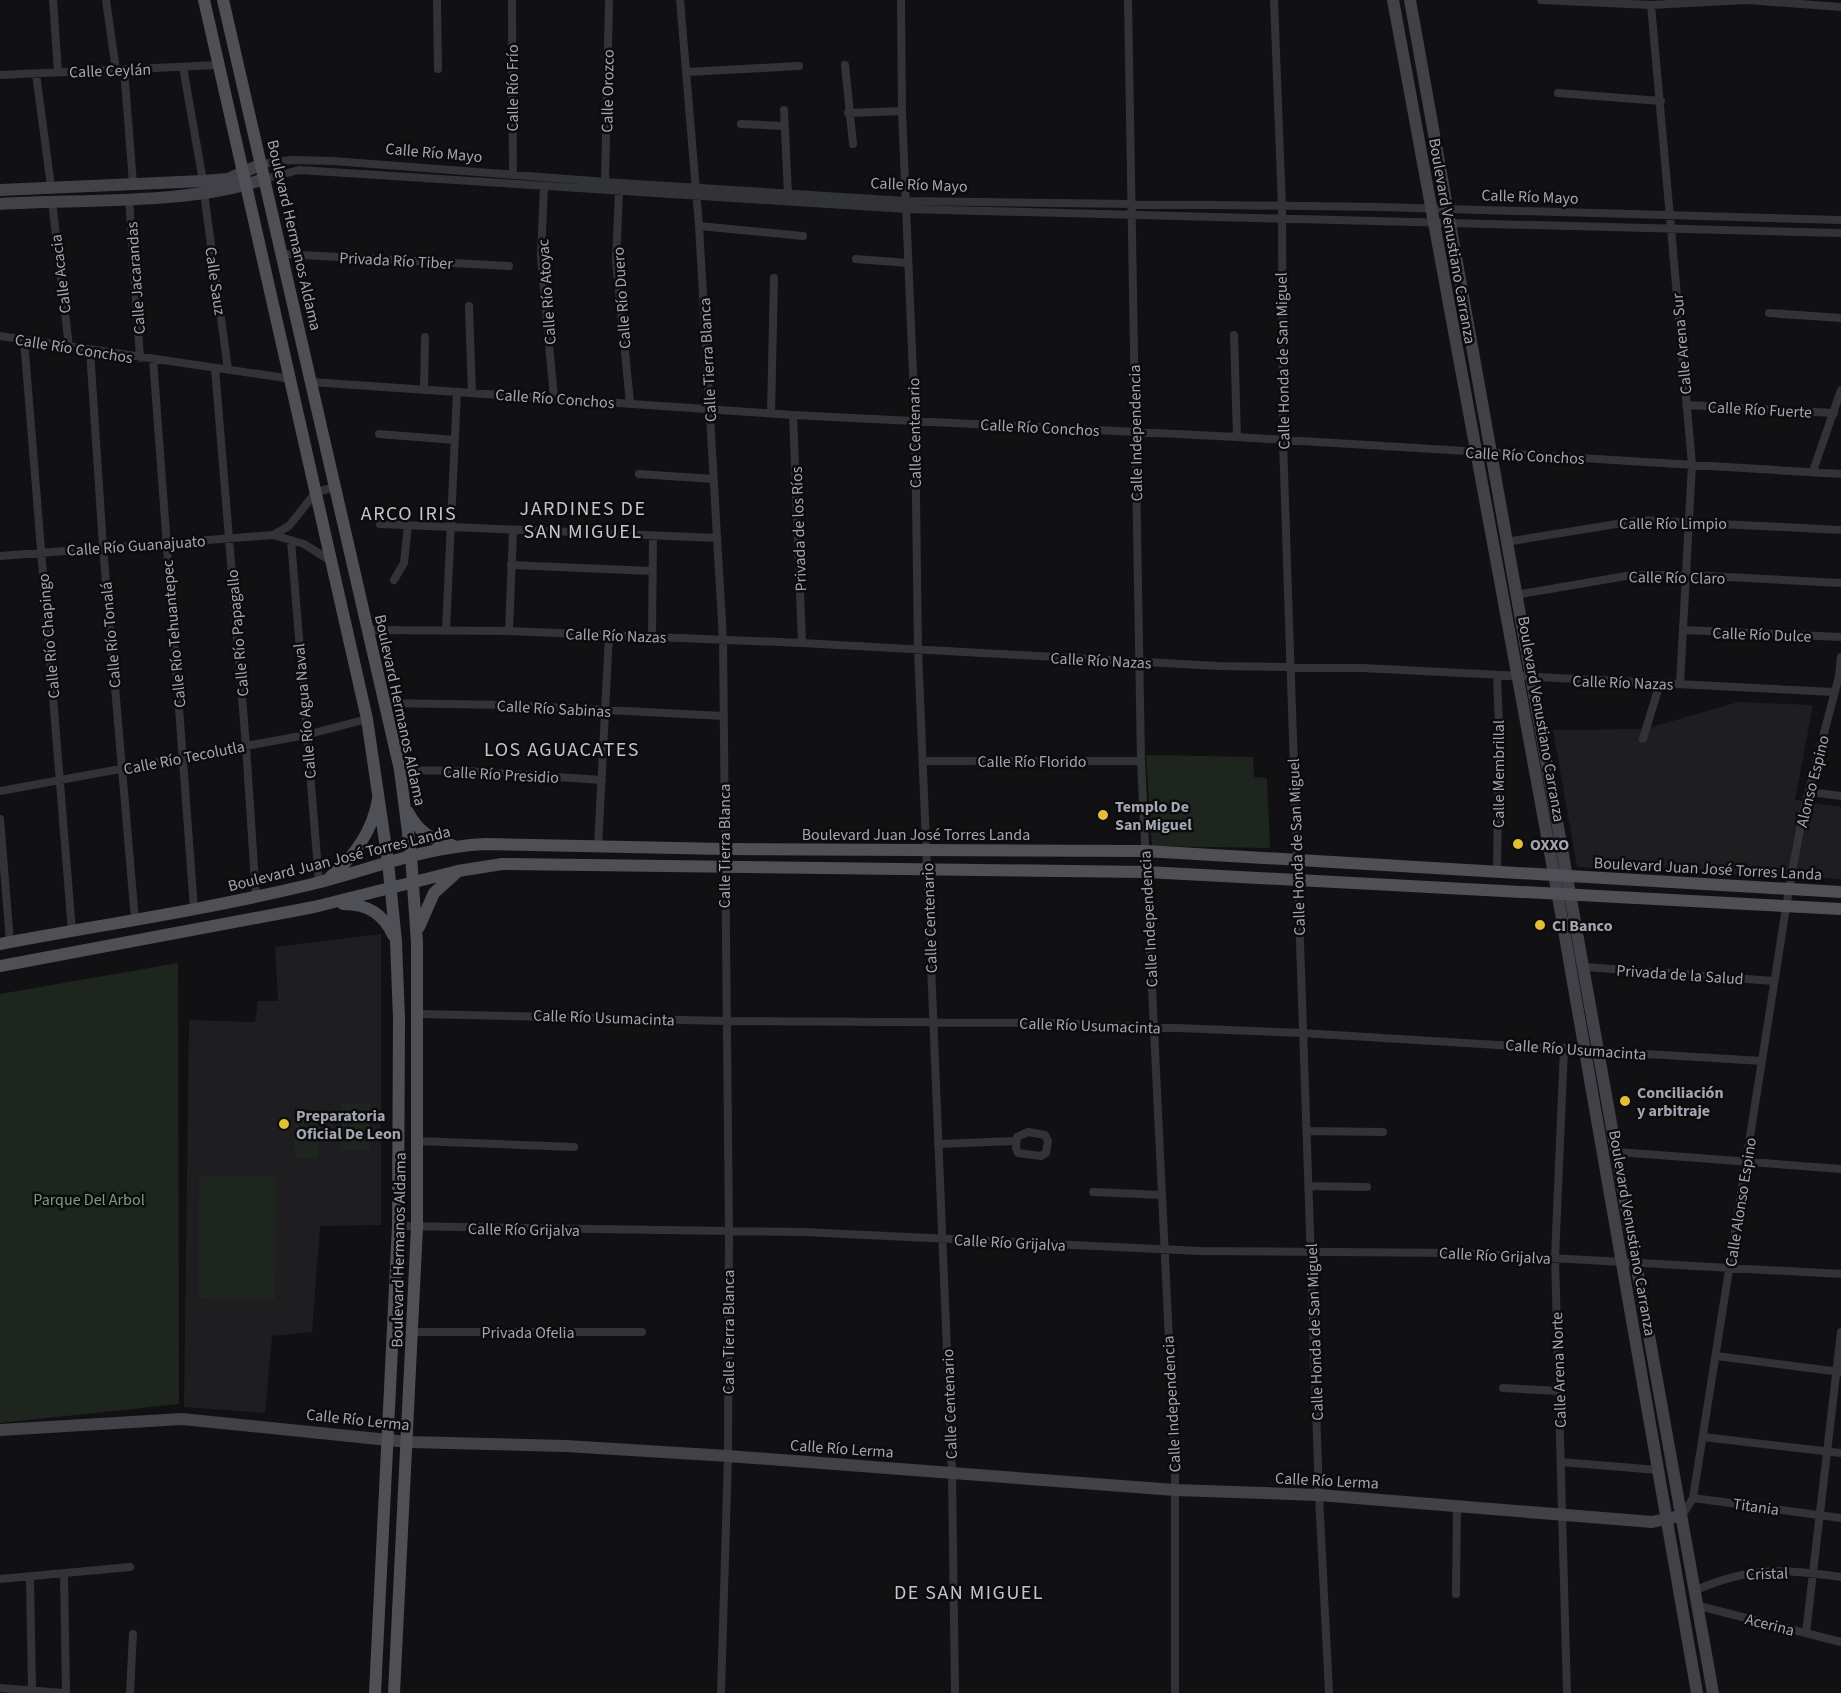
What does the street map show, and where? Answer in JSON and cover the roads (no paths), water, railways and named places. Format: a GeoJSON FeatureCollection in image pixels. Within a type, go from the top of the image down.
{"type":"FeatureCollection","features":[{"type":"Feature","properties":{"kind":"main road","name":"Boulevard Hermanos Aldama"},"geometry":{"type":"LineString","coordinates":[[204,0],[247,179],[367,719],[380,789],[391,888],[399,1018],[398,1226],[375,1693]]}},
{"type":"Feature","properties":{"kind":"main road","name":"Boulevard Hermanos Aldama"},"geometry":{"type":"LineString","coordinates":[[223,0],[400,770],[411,856],[417,943],[417,1227],[408,1442],[393,1693]]}},
{"type":"Feature","properties":{"kind":"main road","name":"Boulevard Venustiano Carranza"},"geometry":{"type":"LineString","coordinates":[[1393,0],[1474,452],[1558,895],[1583,1049],[1667,1519],[1694,1691]]}},
{"type":"Feature","properties":{"kind":"main road","name":"Boulevard Venustiano Carranza"},"geometry":{"type":"LineString","coordinates":[[1410,0],[1489,453],[1585,967],[1713,1693]]}},
{"type":"Feature","properties":{"kind":"main road","name":"Calle Río Mayo"},"geometry":{"type":"LineString","coordinates":[[247,179],[262,164]]}},
{"type":"Feature","properties":{"kind":"main road","name":"Calle Río Mayo"},"geometry":{"type":"LineString","coordinates":[[0,204],[129,198],[264,178]]}},
{"type":"Feature","properties":{"kind":"main road","name":"Calle Río Mayo"},"geometry":{"type":"LineString","coordinates":[[0,190],[134,183],[204,187]]}},
{"type":"Feature","properties":{"kind":"main road"},"geometry":{"type":"LineString","coordinates":[[323,881],[346,862],[361,842],[373,817],[380,789]]}},
{"type":"Feature","properties":{"kind":"main road"},"geometry":{"type":"LineString","coordinates":[[406,809],[416,826],[427,836],[459,846]]}},
{"type":"Feature","properties":{"kind":"main road","name":"Boulevard Juan José Torres Landa"},"geometry":{"type":"LineString","coordinates":[[5,943],[255,897],[323,881],[411,856],[459,846],[1145,851],[1841,892]]}},
{"type":"Feature","properties":{"kind":"main road","name":"Boulevard Juan José Torres Landa"},"geometry":{"type":"LineString","coordinates":[[0,966],[324,904],[458,871],[502,864],[1147,872],[1841,909]]}},
{"type":"Feature","properties":{"kind":"main road"},"geometry":{"type":"LineString","coordinates":[[417,943],[420,922],[429,902],[441,885],[458,871]]}},
{"type":"Feature","properties":{"kind":"main road"},"geometry":{"type":"LineString","coordinates":[[324,904],[351,904],[369,908],[386,922],[396,942]]}},
{"type":"Feature","properties":{"kind":"main road","name":"Calle Río Lerma"},"geometry":{"type":"LineString","coordinates":[[0,1430],[182,1419],[408,1442],[566,1446],[728,1456],[1175,1490],[1319,1495],[1652,1522],[1682,1516]]}},
{"type":"Feature","properties":{"kind":"street"},"geometry":{"type":"LineString","coordinates":[[54,0],[58,72]]}},
{"type":"Feature","properties":{"kind":"street"},"geometry":{"type":"LineString","coordinates":[[106,0],[120,69],[134,183]]}},
{"type":"Feature","properties":{"kind":"street"},"geometry":{"type":"LineString","coordinates":[[437,0],[438,69]]}},
{"type":"Feature","properties":{"kind":"street","name":"Calle Río Frío"},"geometry":{"type":"LineString","coordinates":[[512,0],[513,175]]}},
{"type":"Feature","properties":{"kind":"street","name":"Calle Orozco"},"geometry":{"type":"LineString","coordinates":[[605,182],[609,0]]}},
{"type":"Feature","properties":{"kind":"street","name":"Calle Tierra Blanca"},"geometry":{"type":"LineString","coordinates":[[680,0],[697,193],[723,640],[723,868],[729,1232],[728,1456],[721,1693]]}},
{"type":"Feature","properties":{"kind":"street","name":"Calle Centenario"},"geometry":{"type":"LineString","coordinates":[[901,0],[902,111],[915,421],[918,650],[952,1472],[955,1693]]}},
{"type":"Feature","properties":{"kind":"street","name":"Calle Independencia"},"geometry":{"type":"LineString","coordinates":[[1128,0],[1139,662],[1152,1027],[1175,1490],[1174,1693]]}},
{"type":"Feature","properties":{"kind":"street","name":"Calle Honda de San Miguel"},"geometry":{"type":"LineString","coordinates":[[1274,0],[1282,207],[1283,440],[1290,667],[1319,1495],[1329,1693]]}},
{"type":"Feature","properties":{"kind":"street"},"geometry":{"type":"LineString","coordinates":[[1541,0],[1652,5],[1747,0],[1841,7]]}},
{"type":"Feature","properties":{"kind":"street","name":"Calle Arena Sur"},"geometry":{"type":"LineString","coordinates":[[1652,5],[1692,464],[1688,575],[1680,684]]}},
{"type":"Feature","properties":{"kind":"street","name":"Calle Ceylán"},"geometry":{"type":"LineString","coordinates":[[0,75],[219,65]]}},
{"type":"Feature","properties":{"kind":"street"},"geometry":{"type":"LineString","coordinates":[[845,65],[848,113],[853,144]]}},
{"type":"Feature","properties":{"kind":"street"},"geometry":{"type":"LineString","coordinates":[[687,72],[799,66]]}},
{"type":"Feature","properties":{"kind":"street","name":"Calle Sauz"},"geometry":{"type":"LineString","coordinates":[[183,67],[204,187],[228,370]]}},
{"type":"Feature","properties":{"kind":"street"},"geometry":{"type":"LineString","coordinates":[[36,74],[51,186]]}},
{"type":"Feature","properties":{"kind":"street"},"geometry":{"type":"LineString","coordinates":[[1558,93],[1661,101]]}},
{"type":"Feature","properties":{"kind":"street"},"geometry":{"type":"LineString","coordinates":[[784,110],[788,194]]}},
{"type":"Feature","properties":{"kind":"street"},"geometry":{"type":"LineString","coordinates":[[848,113],[902,111]]}},
{"type":"Feature","properties":{"kind":"street"},"geometry":{"type":"LineString","coordinates":[[741,124],[784,126]]}},
{"type":"Feature","properties":{"kind":"street","name":"Calle Río Mayo"},"geometry":{"type":"LineString","coordinates":[[262,164],[291,160],[333,161],[605,182],[697,193],[1130,215],[1432,223],[1448,217],[1670,216],[1841,220]]}},
{"type":"Feature","properties":{"kind":"street"},"geometry":{"type":"LineString","coordinates":[[332,172],[333,161]]}},
{"type":"Feature","properties":{"kind":"street","name":"Calle Río Mayo"},"geometry":{"type":"LineString","coordinates":[[264,178],[286,172],[332,172],[620,192],[788,194],[906,205],[1379,207],[1430,210],[1448,217],[1671,231],[1841,233]]}},
{"type":"Feature","properties":{"kind":"street","name":"Calle Río Atoyac"},"geometry":{"type":"LineString","coordinates":[[544,186],[541,256],[554,398]]}},
{"type":"Feature","properties":{"kind":"street","name":"Calle Río Duero"},"geometry":{"type":"LineString","coordinates":[[620,192],[616,260],[630,403]]}},
{"type":"Feature","properties":{"kind":"street","name":"Calle Jacarandas"},"geometry":{"type":"LineString","coordinates":[[129,198],[140,358]]}},
{"type":"Feature","properties":{"kind":"street","name":"Calle Acacia"},"geometry":{"type":"LineString","coordinates":[[52,201],[69,347]]}},
{"type":"Feature","properties":{"kind":"street"},"geometry":{"type":"LineString","coordinates":[[1379,207],[1379,220]]}},
{"type":"Feature","properties":{"kind":"street"},"geometry":{"type":"LineString","coordinates":[[699,226],[802,236]]}},
{"type":"Feature","properties":{"kind":"street","name":"Privada Río Tiber"},"geometry":{"type":"LineString","coordinates":[[282,254],[509,266]]}},
{"type":"Feature","properties":{"kind":"street"},"geometry":{"type":"LineString","coordinates":[[856,260],[908,263]]}},
{"type":"Feature","properties":{"kind":"street"},"geometry":{"type":"LineString","coordinates":[[771,413],[774,278]]}},
{"type":"Feature","properties":{"kind":"street"},"geometry":{"type":"LineString","coordinates":[[469,306],[472,393]]}},
{"type":"Feature","properties":{"kind":"street"},"geometry":{"type":"LineString","coordinates":[[1769,313],[1841,318]]}},
{"type":"Feature","properties":{"kind":"street"},"geometry":{"type":"LineString","coordinates":[[1234,335],[1237,437]]}},
{"type":"Feature","properties":{"kind":"street","name":"Calle Río Conchos"},"geometry":{"type":"LineString","coordinates":[[0,336],[292,379]]}},
{"type":"Feature","properties":{"kind":"street"},"geometry":{"type":"LineString","coordinates":[[424,390],[425,337]]}},
{"type":"Feature","properties":{"kind":"street","name":"Calle Río Chapingo"},"geometry":{"type":"LineString","coordinates":[[24,340],[72,931]]}},
{"type":"Feature","properties":{"kind":"street","name":"Calle Río Tonalá"},"geometry":{"type":"LineString","coordinates":[[90,350],[103,547],[135,920]]}},
{"type":"Feature","properties":{"kind":"street","name":"Calle Río Tehuantepec"},"geometry":{"type":"LineString","coordinates":[[153,359],[194,909]]}},
{"type":"Feature","properties":{"kind":"street","name":"Calle Río Papagallo"},"geometry":{"type":"LineString","coordinates":[[215,368],[246,746],[255,897]]}},
{"type":"Feature","properties":{"kind":"street","name":"Calle Río Conchos"},"geometry":{"type":"LineString","coordinates":[[311,382],[793,415],[1237,437],[1841,474]]}},
{"type":"Feature","properties":{"kind":"street"},"geometry":{"type":"LineString","coordinates":[[1813,471],[1841,390]]}},
{"type":"Feature","properties":{"kind":"street"},"geometry":{"type":"LineString","coordinates":[[446,630],[457,392]]}},
{"type":"Feature","properties":{"kind":"street","name":"Calle Río Fuerte"},"geometry":{"type":"LineString","coordinates":[[1686,405],[1834,413]]}},
{"type":"Feature","properties":{"kind":"street","name":"Privada de los Ríos"},"geometry":{"type":"LineString","coordinates":[[793,415],[802,643]]}},
{"type":"Feature","properties":{"kind":"street"},"geometry":{"type":"LineString","coordinates":[[379,434],[455,440]]}},
{"type":"Feature","properties":{"kind":"street"},"geometry":{"type":"LineString","coordinates":[[639,474],[713,479]]}},
{"type":"Feature","properties":{"kind":"street"},"geometry":{"type":"LineString","coordinates":[[273,535],[289,526],[316,492],[336,487]]}},
{"type":"Feature","properties":{"kind":"street","name":"Calle Río Limpio"},"geometry":{"type":"LineString","coordinates":[[1506,542],[1622,521],[1690,521],[1841,530]]}},
{"type":"Feature","properties":{"kind":"street"},"geometry":{"type":"LineString","coordinates":[[380,524],[513,532],[717,538]]}},
{"type":"Feature","properties":{"kind":"street"},"geometry":{"type":"LineString","coordinates":[[394,580],[404,563],[408,525]]}},
{"type":"Feature","properties":{"kind":"street"},"geometry":{"type":"LineString","coordinates":[[509,631],[513,532]]}},
{"type":"Feature","properties":{"kind":"street","name":"Calle Río Guanajuato"},"geometry":{"type":"LineString","coordinates":[[0,555],[273,535],[291,540],[332,561]]}},
{"type":"Feature","properties":{"kind":"street"},"geometry":{"type":"LineString","coordinates":[[652,637],[653,537]]}},
{"type":"Feature","properties":{"kind":"street","name":"Calle Río Agua Naval"},"geometry":{"type":"LineString","coordinates":[[291,540],[306,735],[323,881]]}},
{"type":"Feature","properties":{"kind":"street"},"geometry":{"type":"LineString","coordinates":[[511,565],[652,571]]}},
{"type":"Feature","properties":{"kind":"street","name":"Calle Río Claro"},"geometry":{"type":"LineString","coordinates":[[1515,595],[1614,577],[1688,575],[1841,583]]}},
{"type":"Feature","properties":{"kind":"street","name":"Calle Río Nazas"},"geometry":{"type":"LineString","coordinates":[[368,630],[509,631],[802,643],[1139,662],[1362,668],[1834,692]]}},
{"type":"Feature","properties":{"kind":"street","name":"Calle Río Dulce"},"geometry":{"type":"LineString","coordinates":[[1684,630],[1841,637]]}},
{"type":"Feature","properties":{"kind":"street"},"geometry":{"type":"LineString","coordinates":[[598,847],[609,635]]}},
{"type":"Feature","properties":{"kind":"street","name":"Alonso Espino"},"geometry":{"type":"LineString","coordinates":[[1786,905],[1803,813],[1810,792],[1841,657]]}},
{"type":"Feature","properties":{"kind":"street","name":"Calle Membrillal"},"geometry":{"type":"LineString","coordinates":[[1497,676],[1499,726],[1497,872]]}},
{"type":"Feature","properties":{"kind":"street"},"geometry":{"type":"LineString","coordinates":[[1642,739],[1660,683]]}},
{"type":"Feature","properties":{"kind":"street","name":"Calle Río Sabinas"},"geometry":{"type":"LineString","coordinates":[[384,703],[507,705],[724,716]]}},
{"type":"Feature","properties":{"kind":"street","name":"Calle Río Tecolutla"},"geometry":{"type":"LineString","coordinates":[[0,791],[306,735],[367,719]]}},
{"type":"Feature","properties":{"kind":"street","name":"Calle Río Florido"},"geometry":{"type":"LineString","coordinates":[[923,760],[1142,761]]}},
{"type":"Feature","properties":{"kind":"street","name":"Calle Río Presidio"},"geometry":{"type":"LineString","coordinates":[[400,770],[602,780]]}},
{"type":"Feature","properties":{"kind":"street"},"geometry":{"type":"LineString","coordinates":[[1810,792],[1841,796]]}},
{"type":"Feature","properties":{"kind":"street"},"geometry":{"type":"LineString","coordinates":[[0,819],[5,943]]}},
{"type":"Feature","properties":{"kind":"street","name":"Calle Alonso Espino"},"geometry":{"type":"LineString","coordinates":[[1693,1498],[1786,905]]}},
{"type":"Feature","properties":{"kind":"street","name":"Privada de la Salud"},"geometry":{"type":"LineString","coordinates":[[1585,967],[1774,981]]}},
{"type":"Feature","properties":{"kind":"street","name":"Calle Río Usumacinta"},"geometry":{"type":"LineString","coordinates":[[418,1014],[1152,1027],[1302,1033],[1762,1060]]}},
{"type":"Feature","properties":{"kind":"street","name":"Calle Arena Norte"},"geometry":{"type":"LineString","coordinates":[[1564,1048],[1555,1258],[1567,1693]]}},
{"type":"Feature","properties":{"kind":"street"},"geometry":{"type":"LineString","coordinates":[[1307,1131],[1383,1132]]}},
{"type":"Feature","properties":{"kind":"street"},"geometry":{"type":"LineString","coordinates":[[417,1141],[574,1147]]}},
{"type":"Feature","properties":{"kind":"street"},"geometry":{"type":"LineString","coordinates":[[938,1144],[1015,1141]]}},
{"type":"Feature","properties":{"kind":"street"},"geometry":{"type":"LineString","coordinates":[[1618,1152],[1841,1169]]}},
{"type":"Feature","properties":{"kind":"street"},"geometry":{"type":"LineString","coordinates":[[1309,1186],[1367,1187]]}},
{"type":"Feature","properties":{"kind":"street"},"geometry":{"type":"LineString","coordinates":[[1093,1192],[1161,1196]]}},
{"type":"Feature","properties":{"kind":"street","name":"Calle Río Grijalva"},"geometry":{"type":"LineString","coordinates":[[398,1226],[804,1232],[1164,1250],[1459,1252],[1636,1260],[1841,1274]]}},
{"type":"Feature","properties":{"kind":"street","name":"Privada Ofelia"},"geometry":{"type":"LineString","coordinates":[[413,1332],[642,1332]]}},
{"type":"Feature","properties":{"kind":"street"},"geometry":{"type":"LineString","coordinates":[[1806,1633],[1839,1371],[1841,1332]]}},
{"type":"Feature","properties":{"kind":"street"},"geometry":{"type":"LineString","coordinates":[[1716,1356],[1839,1371]]}},
{"type":"Feature","properties":{"kind":"street"},"geometry":{"type":"LineString","coordinates":[[1503,1388],[1559,1391]]}},
{"type":"Feature","properties":{"kind":"street"},"geometry":{"type":"LineString","coordinates":[[1703,1437],[1841,1453]]}},
{"type":"Feature","properties":{"kind":"street"},"geometry":{"type":"LineString","coordinates":[[1560,1462],[1658,1470]]}},
{"type":"Feature","properties":{"kind":"street"},"geometry":{"type":"LineString","coordinates":[[1682,1516],[1693,1498]]}},
{"type":"Feature","properties":{"kind":"street","name":"Titania"},"geometry":{"type":"LineString","coordinates":[[1693,1498],[1841,1518]]}},
{"type":"Feature","properties":{"kind":"street"},"geometry":{"type":"LineString","coordinates":[[1456,1594],[1457,1505]]}},
{"type":"Feature","properties":{"kind":"street"},"geometry":{"type":"LineString","coordinates":[[0,1579],[130,1567]]}},
{"type":"Feature","properties":{"kind":"street","name":"Cristal"},"geometry":{"type":"LineString","coordinates":[[1696,1590],[1725,1577],[1750,1572],[1773,1570],[1841,1577]]}},
{"type":"Feature","properties":{"kind":"street"},"geometry":{"type":"LineString","coordinates":[[0,1688],[65,1693],[64,1574]]}},
{"type":"Feature","properties":{"kind":"street"},"geometry":{"type":"LineString","coordinates":[[30,1576],[32,1690]]}},
{"type":"Feature","properties":{"kind":"street","name":"Acerina"},"geometry":{"type":"LineString","coordinates":[[1699,1606],[1841,1642]]}},
{"type":"Feature","properties":{"kind":"street"},"geometry":{"type":"LineString","coordinates":[[130,1693],[133,1634]]}},
{"type":"Feature","properties":{"kind":"place","name":"Templo De San Miguel"},"geometry":{"type":"Point","coordinates":[1103,815]}},
{"type":"Feature","properties":{"kind":"place","name":"OXXO"},"geometry":{"type":"Point","coordinates":[1518,844]}},
{"type":"Feature","properties":{"kind":"place","name":"CI Banco"},"geometry":{"type":"Point","coordinates":[1540,925]}},
{"type":"Feature","properties":{"kind":"place","name":"Conciliación y arbitraje"},"geometry":{"type":"Point","coordinates":[1625,1101]}},
{"type":"Feature","properties":{"kind":"place","name":"Preparatoria Oficial De Leon"},"geometry":{"type":"Point","coordinates":[284,1124]}},
{"type":"Feature","properties":{"kind":"district","name":"ARCO IRIS"},"geometry":{"type":"Point","coordinates":[409,513]}},
{"type":"Feature","properties":{"kind":"district","name":"JARDINES DE SAN MIGUEL"},"geometry":{"type":"Point","coordinates":[583,520]}},
{"type":"Feature","properties":{"kind":"district","name":"LOS AGUACATES"},"geometry":{"type":"Point","coordinates":[562,749]}},
{"type":"Feature","properties":{"kind":"district","name":"DE SAN MIGUEL"},"geometry":{"type":"Point","coordinates":[969,1592]}},
{"type":"Feature","properties":{"kind":"park label","name":"Parque Del Arbol"},"geometry":{"type":"Point","coordinates":[89,1199]}}]}
